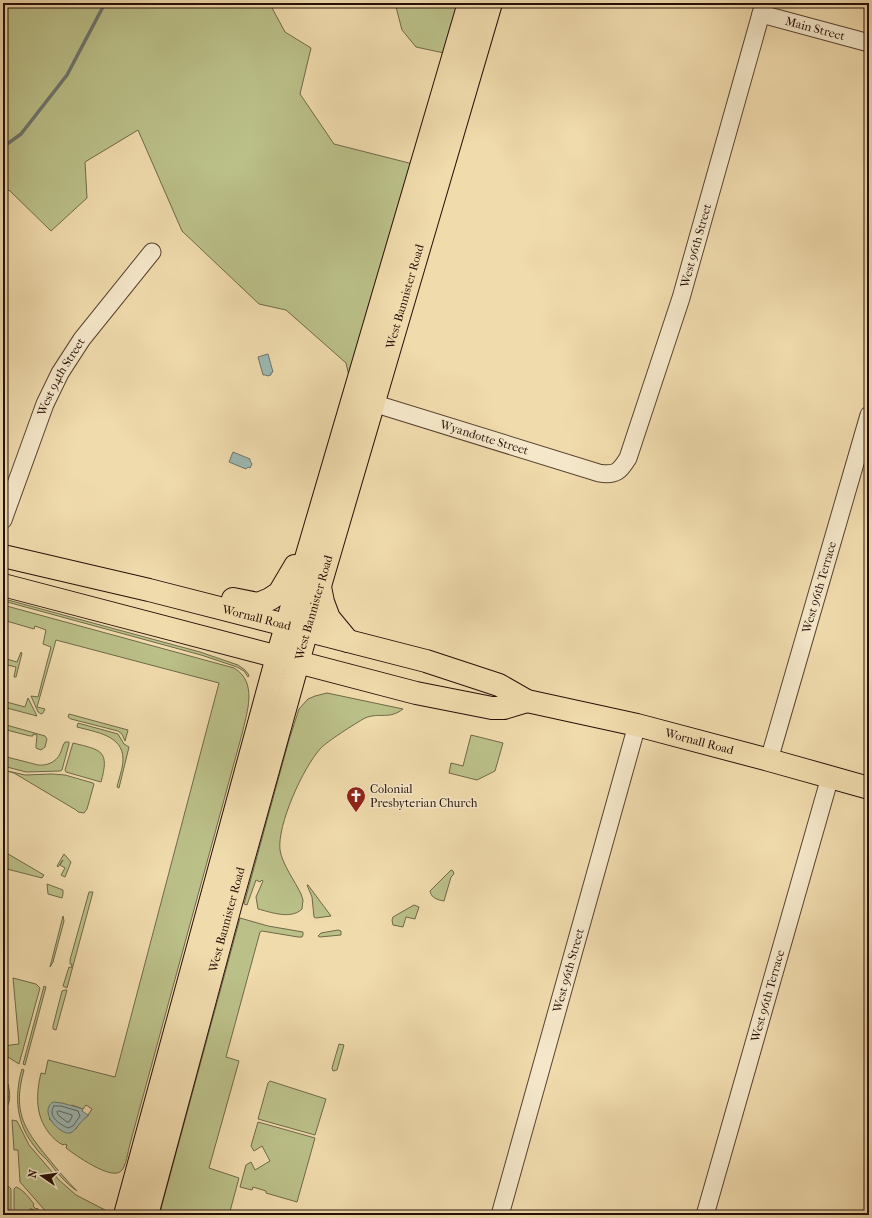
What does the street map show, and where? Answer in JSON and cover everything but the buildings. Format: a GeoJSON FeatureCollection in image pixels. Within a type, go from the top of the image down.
{"type":"FeatureCollection","features":[{"type":"Feature","properties":{"kind":"main road","name":"West Bannister Road"},"geometry":{"type":"LineString","coordinates":[[125,1215],[277,657],[469,3]]}},
{"type":"Feature","properties":{"kind":"main road","name":"West Bannister Road"},"geometry":{"type":"LineString","coordinates":[[147,1215],[307,630],[491,3]]}},
{"type":"Feature","properties":{"kind":"main road"},"geometry":{"type":"LineString","coordinates":[[149,590],[171,586],[258,604],[270,600],[279,593],[314,529]]}},
{"type":"Feature","properties":{"kind":"main road","name":"Wornall Road"},"geometry":{"type":"LineString","coordinates":[[3,556],[149,590],[444,666],[499,686],[527,701],[637,725],[869,788]]}},
{"type":"Feature","properties":{"kind":"main road","name":"Wornall Road"},"geometry":{"type":"LineString","coordinates":[[3,585],[416,693],[492,708],[504,708],[527,701]]}},
{"type":"Feature","properties":{"kind":"main road"},"geometry":{"type":"LineString","coordinates":[[320,587],[323,602],[329,618],[348,641]]}},
{"type":"Feature","properties":{"kind":"street","name":"Main Street"},"geometry":{"type":"LineString","coordinates":[[763,8],[869,43]]}},
{"type":"Feature","properties":{"kind":"street","name":"West 96th Street"},"geometry":{"type":"LineString","coordinates":[[617,471],[621,469],[628,458],[681,298],[763,8]]}},
{"type":"Feature","properties":{"kind":"street","name":"West 94th Street"},"geometry":{"type":"LineString","coordinates":[[3,520],[44,404],[60,373],[82,339],[152,252]]}},
{"type":"Feature","properties":{"kind":"street","name":"Wyandotte Street"},"geometry":{"type":"LineString","coordinates":[[353,397],[599,473],[608,474],[617,471]]}},
{"type":"Feature","properties":{"kind":"street","name":"West 96th Terrace"},"geometry":{"type":"LineString","coordinates":[[769,760],[869,415]]}},
{"type":"Feature","properties":{"kind":"street","name":"West 96th Street"},"geometry":{"type":"LineString","coordinates":[[500,1215],[637,725]]}},
{"type":"Feature","properties":{"kind":"street","name":"West 96th Terrace"},"geometry":{"type":"LineString","coordinates":[[705,1215],[830,777]]}},
{"type":"Feature","properties":{"kind":"green space"},"geometry":{"type":"Polygon","coordinates":[[[3,3],[276,3],[271,6],[285,32],[311,48],[300,94],[334,144],[413,164],[349,376],[346,363],[286,310],[259,304],[182,231],[138,130],[85,162],[87,198],[51,231],[9,190],[3,195],[3,3]]]}},
{"type":"Feature","properties":{"kind":"green space"},"geometry":{"type":"Polygon","coordinates":[[[395,3],[460,3],[444,53],[416,47],[402,30],[395,3]]]}},
{"type":"Feature","properties":{"kind":"green space"},"geometry":{"type":"Polygon","coordinates":[[[8,600],[200,652],[238,665],[249,675],[248,677],[244,671],[237,667],[201,655],[7,602],[8,600]]]}},
{"type":"Feature","properties":{"kind":"green space"},"geometry":{"type":"Polygon","coordinates":[[[3,605],[234,668],[246,681],[248,689],[248,707],[242,734],[127,1159],[123,1169],[116,1173],[101,1170],[93,1166],[66,1148],[67,1145],[63,1145],[55,1140],[44,1126],[39,1112],[39,1081],[41,1073],[45,1074],[48,1060],[115,1077],[219,683],[56,640],[37,707],[45,709],[41,714],[38,712],[31,696],[38,697],[51,647],[43,644],[46,630],[35,626],[34,629],[3,620],[3,605]],[[72,1105],[49,1119],[63,1130],[76,1129],[81,1121],[88,1116],[92,1109],[86,1105],[83,1109],[72,1105]]]}},
{"type":"Feature","properties":{"kind":"green space"},"geometry":{"type":"Polygon","coordinates":[[[21,652],[16,677],[14,677],[16,667],[3,664],[3,658],[17,662],[21,652]]]}},
{"type":"Feature","properties":{"kind":"green space"},"geometry":{"type":"Polygon","coordinates":[[[327,693],[403,709],[389,715],[370,716],[365,718],[328,742],[313,758],[292,797],[280,839],[281,855],[301,894],[303,900],[302,909],[286,915],[258,909],[256,897],[263,881],[262,880],[260,882],[256,880],[247,905],[244,904],[289,740],[299,709],[308,699],[327,693]]]}},
{"type":"Feature","properties":{"kind":"green space"},"geometry":{"type":"Polygon","coordinates":[[[28,698],[37,716],[3,707],[3,701],[25,707],[28,698]]]}},
{"type":"Feature","properties":{"kind":"green space"},"geometry":{"type":"Polygon","coordinates":[[[69,714],[128,730],[125,741],[122,734],[118,731],[71,719],[68,717],[69,714]]]}},
{"type":"Feature","properties":{"kind":"green space"},"geometry":{"type":"Polygon","coordinates":[[[78,723],[118,734],[124,744],[129,747],[119,788],[117,787],[122,769],[122,751],[113,740],[107,736],[77,727],[78,723]]]}},
{"type":"Feature","properties":{"kind":"green space"},"geometry":{"type":"Polygon","coordinates":[[[3,724],[45,736],[47,739],[45,747],[41,750],[36,748],[37,735],[33,734],[33,736],[30,736],[3,729],[3,724]]]}},
{"type":"Feature","properties":{"kind":"green space"},"geometry":{"type":"Polygon","coordinates":[[[471,735],[503,743],[495,771],[477,780],[449,773],[451,763],[463,766],[471,735]]]}},
{"type":"Feature","properties":{"kind":"green space"},"geometry":{"type":"Polygon","coordinates":[[[65,742],[69,742],[69,744],[62,770],[60,771],[26,772],[3,766],[3,756],[38,765],[48,764],[58,757],[65,742]]]}},
{"type":"Feature","properties":{"kind":"green space"},"geometry":{"type":"Polygon","coordinates":[[[73,743],[97,750],[101,753],[104,763],[104,771],[101,782],[66,772],[65,770],[73,743]]]}},
{"type":"Feature","properties":{"kind":"green space"},"geometry":{"type":"Polygon","coordinates":[[[3,770],[25,775],[65,775],[93,783],[87,809],[84,813],[78,812],[14,773],[3,770]]]}},
{"type":"Feature","properties":{"kind":"green space"},"geometry":{"type":"Polygon","coordinates":[[[3,851],[44,875],[42,878],[3,868],[3,851]]]}},
{"type":"Feature","properties":{"kind":"green space"},"geometry":{"type":"Polygon","coordinates":[[[64,854],[71,862],[65,877],[61,875],[65,868],[60,865],[63,860],[58,867],[57,866],[64,854]]]}},
{"type":"Feature","properties":{"kind":"green space"},"geometry":{"type":"Polygon","coordinates":[[[451,870],[454,874],[451,877],[444,901],[439,900],[432,895],[430,891],[451,870]]]}},
{"type":"Feature","properties":{"kind":"green space"},"geometry":{"type":"Polygon","coordinates":[[[47,884],[63,890],[62,898],[48,894],[47,884]]]}},
{"type":"Feature","properties":{"kind":"green space"},"geometry":{"type":"Polygon","coordinates":[[[307,885],[331,916],[314,917],[312,897],[307,885]]]}},
{"type":"Feature","properties":{"kind":"green space"},"geometry":{"type":"Polygon","coordinates":[[[89,892],[93,892],[67,988],[63,986],[69,967],[71,968],[72,964],[70,964],[70,960],[89,892]]]}},
{"type":"Feature","properties":{"kind":"green space"},"geometry":{"type":"Polygon","coordinates":[[[414,905],[419,907],[415,919],[406,917],[403,927],[393,925],[393,917],[414,905]]]}},
{"type":"Feature","properties":{"kind":"green space"},"geometry":{"type":"Polygon","coordinates":[[[63,916],[64,921],[53,962],[50,967],[63,916]]]}},
{"type":"Feature","properties":{"kind":"green space"},"geometry":{"type":"Polygon","coordinates":[[[240,918],[268,926],[303,932],[303,935],[302,937],[298,937],[262,931],[260,932],[226,1057],[239,1061],[209,1168],[239,1178],[229,1215],[164,1215],[160,1212],[240,918]]]}},
{"type":"Feature","properties":{"kind":"green space"},"geometry":{"type":"Polygon","coordinates":[[[338,930],[341,931],[341,935],[318,936],[321,933],[338,930]]]}},
{"type":"Feature","properties":{"kind":"green space"},"geometry":{"type":"Polygon","coordinates":[[[13,978],[36,984],[40,988],[19,1064],[3,1054],[3,1046],[19,1044],[13,978]]]}},
{"type":"Feature","properties":{"kind":"green space"},"geometry":{"type":"Polygon","coordinates":[[[44,986],[46,987],[25,1065],[23,1064],[44,986]]]}},
{"type":"Feature","properties":{"kind":"green space"},"geometry":{"type":"Polygon","coordinates":[[[67,990],[56,1030],[53,1029],[53,1026],[62,991],[67,990]]]}},
{"type":"Feature","properties":{"kind":"green space"},"geometry":{"type":"Polygon","coordinates":[[[339,1044],[344,1045],[337,1070],[333,1071],[332,1068],[339,1044]]]}},
{"type":"Feature","properties":{"kind":"green space"},"geometry":{"type":"Polygon","coordinates":[[[22,1069],[24,1070],[19,1096],[22,1117],[26,1127],[39,1147],[77,1191],[57,1173],[38,1151],[24,1129],[18,1110],[18,1089],[22,1069]]]}},
{"type":"Feature","properties":{"kind":"green space"},"geometry":{"type":"Polygon","coordinates":[[[3,1080],[8,1084],[10,1095],[8,1105],[3,1110],[3,1104],[7,1096],[5,1086],[3,1086],[3,1080]]]}},
{"type":"Feature","properties":{"kind":"green space"},"geometry":{"type":"Polygon","coordinates":[[[270,1081],[326,1099],[315,1135],[258,1119],[268,1083],[270,1081]]]}},
{"type":"Feature","properties":{"kind":"green space"},"geometry":{"type":"Polygon","coordinates":[[[12,1120],[17,1121],[29,1145],[59,1180],[76,1195],[107,1211],[110,1215],[49,1215],[20,1182],[18,1150],[14,1150],[12,1120]]]}},
{"type":"Feature","properties":{"kind":"green space"},"geometry":{"type":"Polygon","coordinates":[[[258,1122],[315,1138],[297,1202],[266,1193],[266,1191],[253,1187],[252,1190],[240,1187],[246,1165],[251,1162],[255,1170],[270,1161],[262,1146],[254,1151],[251,1146],[258,1122]]]}},
{"type":"Feature","properties":{"kind":"green space"},"geometry":{"type":"Polygon","coordinates":[[[8,1186],[11,1189],[11,1215],[3,1215],[3,1187],[8,1186]]]}},
{"type":"Feature","properties":{"kind":"green space"},"geometry":{"type":"Polygon","coordinates":[[[16,1187],[24,1192],[34,1204],[33,1206],[44,1215],[40,1215],[35,1210],[31,1210],[31,1212],[35,1215],[14,1215],[14,1189],[16,1187]]]}},
{"type":"Feature","properties":{"kind":"water"},"geometry":{"type":"Polygon","coordinates":[[[268,354],[273,372],[271,375],[267,376],[263,375],[258,357],[268,354]]]}},
{"type":"Feature","properties":{"kind":"water"},"geometry":{"type":"Polygon","coordinates":[[[233,452],[250,459],[252,464],[250,468],[248,467],[246,469],[229,462],[233,452]]]}},
{"type":"Feature","properties":{"kind":"water"},"geometry":{"type":"Polygon","coordinates":[[[53,1102],[83,1109],[82,1111],[88,1116],[72,1132],[66,1133],[56,1127],[49,1117],[49,1106],[53,1102]]]}},
{"type":"Feature","properties":{"kind":"waterway"},"geometry":{"type":"LineString","coordinates":[[3,147],[21,134],[67,75],[105,3]]}},
{"type":"Feature","properties":{"kind":"waterway"},"geometry":{"type":"LineString","coordinates":[[3,1096],[7,1097]]}},
{"type":"Feature","properties":{"kind":"waterway"},"geometry":{"type":"LineString","coordinates":[[31,1210],[38,1215]]}},
{"type":"Feature","properties":{"kind":"place","name":"Colonial Presbyterian Church"},"geometry":{"type":"Point","coordinates":[356,813]}}]}
